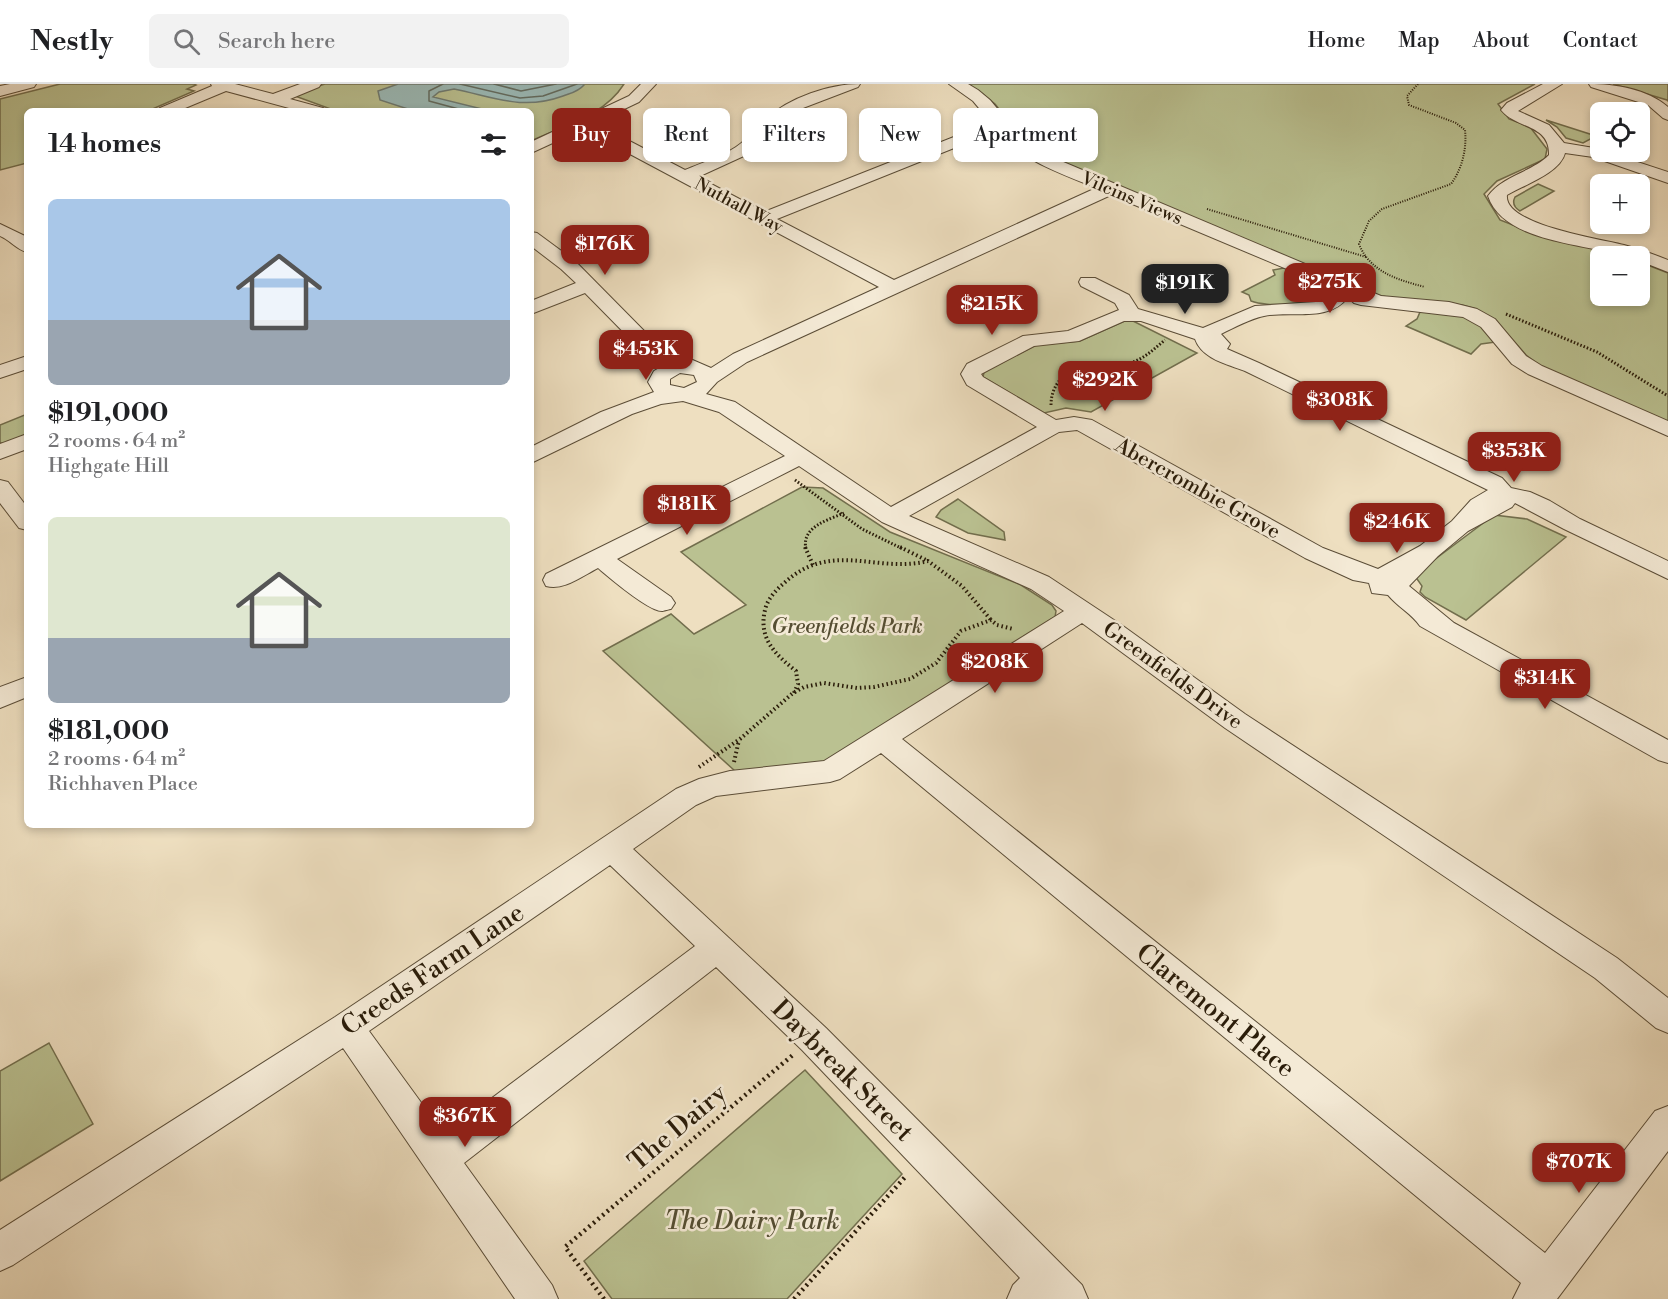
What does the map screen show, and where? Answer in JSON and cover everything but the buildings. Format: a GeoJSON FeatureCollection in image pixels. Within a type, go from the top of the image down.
{"type":"FeatureCollection","features":[{"type":"Feature","properties":{"kind":"street"},"geometry":{"type":"LineString","coordinates":[[0,91],[29,84]]}},
{"type":"Feature","properties":{"kind":"street"},"geometry":{"type":"LineString","coordinates":[[275,99],[314,84]]}},
{"type":"Feature","properties":{"kind":"street"},"geometry":{"type":"LineString","coordinates":[[609,108],[634,84]]}},
{"type":"Feature","properties":{"kind":"street"},"geometry":{"type":"LineString","coordinates":[[616,108],[634,99],[649,84]]}},
{"type":"Feature","properties":{"kind":"street"},"geometry":{"type":"LineString","coordinates":[[686,176],[740,152],[759,137],[778,117],[798,105],[853,84]]}},
{"type":"Feature","properties":{"kind":"street","name":"Vilcins Views"},"geometry":{"type":"LineString","coordinates":[[956,84],[986,103],[990,108]]}},
{"type":"Feature","properties":{"kind":"street"},"geometry":{"type":"LineString","coordinates":[[1555,84],[1512,106],[1509,110],[1513,114],[1542,126],[1558,149],[1557,156],[1547,166],[1502,191],[1497,196],[1500,207],[1514,219],[1535,229],[1623,249],[1668,266]]}},
{"type":"Feature","properties":{"kind":"street"},"geometry":{"type":"LineString","coordinates":[[1596,84],[1653,102],[1668,115]]}},
{"type":"Feature","properties":{"kind":"street"},"geometry":{"type":"LineString","coordinates":[[171,108],[221,85],[307,108]]}},
{"type":"Feature","properties":{"kind":"street"},"geometry":{"type":"LineString","coordinates":[[534,147],[552,139]]}},
{"type":"Feature","properties":{"kind":"street"},"geometry":{"type":"LineString","coordinates":[[765,218],[953,143]]}},
{"type":"Feature","properties":{"kind":"street","name":"Nuthall Way"},"geometry":{"type":"LineString","coordinates":[[631,148],[893,288]]}},
{"type":"Feature","properties":{"kind":"street"},"geometry":{"type":"LineString","coordinates":[[1558,149],[1608,158],[1668,178]]}},
{"type":"Feature","properties":{"kind":"street","name":"Vilcins Views"},"geometry":{"type":"LineString","coordinates":[[1050,162],[1295,267],[1338,292]]}},
{"type":"Feature","properties":{"kind":"street"},"geometry":{"type":"LineString","coordinates":[[534,455],[668,387],[698,391],[700,374],[740,358],[1109,189]]}},
{"type":"Feature","properties":{"kind":"street"},"geometry":{"type":"LineString","coordinates":[[0,229],[17,237],[24,244]]}},
{"type":"Feature","properties":{"kind":"street","name":"Greenfields Drive"},"geometry":{"type":"LineString","coordinates":[[534,239],[568,265],[651,349],[700,374],[727,407]]}},
{"type":"Feature","properties":{"kind":"street"},"geometry":{"type":"LineString","coordinates":[[1088,282],[1122,299],[1131,314]]}},
{"type":"Feature","properties":{"kind":"street"},"geometry":{"type":"LineString","coordinates":[[534,307],[588,285]]}},
{"type":"Feature","properties":{"kind":"street"},"geometry":{"type":"LineString","coordinates":[[1154,318],[1178,333],[1210,338],[1261,310],[1321,306],[1338,292],[1379,302],[1449,308],[1470,313],[1488,323],[1519,360],[1534,370],[1668,429]]}},
{"type":"Feature","properties":{"kind":"street"},"geometry":{"type":"LineString","coordinates":[[1054,419],[974,381],[971,374],[974,368],[1030,340],[1072,337],[1113,318],[1131,314],[1154,318],[1210,338]]}},
{"type":"Feature","properties":{"kind":"street"},"geometry":{"type":"LineString","coordinates":[[1210,338],[1209,348],[1446,462],[1499,497],[1572,524],[1668,571]]}},
{"type":"Feature","properties":{"kind":"street","name":"Greenfields Drive"},"geometry":{"type":"LineString","coordinates":[[651,349],[668,387],[727,407],[890,517],[1030,579],[1083,611],[1235,721],[1606,968],[1668,1017]]}},
{"type":"Feature","properties":{"kind":"street"},"geometry":{"type":"LineString","coordinates":[[0,372],[24,363]]}},
{"type":"Feature","properties":{"kind":"street","name":"Abercrombie Grove"},"geometry":{"type":"LineString","coordinates":[[890,517],[1054,419],[1094,429],[1314,553],[1342,573],[1361,583],[1386,584],[1389,599],[1444,627],[1668,753]]}},
{"type":"Feature","properties":{"kind":"street"},"geometry":{"type":"LineString","coordinates":[[0,452],[24,442]]}},
{"type":"Feature","properties":{"kind":"street"},"geometry":{"type":"LineString","coordinates":[[555,580],[800,457]]}},
{"type":"Feature","properties":{"kind":"street"},"geometry":{"type":"LineString","coordinates":[[0,487],[24,514]]}},
{"type":"Feature","properties":{"kind":"street"},"geometry":{"type":"LineString","coordinates":[[1386,584],[1460,526],[1494,509],[1499,497]]}},
{"type":"Feature","properties":{"kind":"street"},"geometry":{"type":"LineString","coordinates":[[600,557],[626,579],[662,603]]}},
{"type":"Feature","properties":{"kind":"street","name":"Creeds Farm Lane"},"geometry":{"type":"LineString","coordinates":[[0,1252],[347,1027],[686,797],[709,787],[730,782],[830,771],[883,740],[1083,611]]}},
{"type":"Feature","properties":{"kind":"street"},"geometry":{"type":"LineString","coordinates":[[0,698],[24,687]]}},
{"type":"Feature","properties":{"kind":"street","name":"Claremont Place"},"geometry":{"type":"LineString","coordinates":[[883,740],[1541,1290]]}},
{"type":"Feature","properties":{"kind":"street","name":"Daybreak Street"},"geometry":{"type":"LineString","coordinates":[[612,848],[814,1039],[928,1156],[1047,1292]]}},
{"type":"Feature","properties":{"kind":"street"},"geometry":{"type":"LineString","coordinates":[[440,1159],[718,947]]}},
{"type":"Feature","properties":{"kind":"street","name":"Greenfields Drive"},"geometry":{"type":"LineString","coordinates":[[1606,968],[1668,995]]}},
{"type":"Feature","properties":{"kind":"street"},"geometry":{"type":"LineString","coordinates":[[347,1027],[538,1299]]}},
{"type":"Feature","properties":{"kind":"street"},"geometry":{"type":"LineString","coordinates":[[1541,1290],[1668,1123]]}},
{"type":"Feature","properties":{"kind":"path"},"geometry":{"type":"LineString","coordinates":[[1418,84],[1407,96],[1409,105],[1456,123],[1465,130],[1467,138],[1459,169],[1451,184],[1389,205],[1373,216],[1359,244],[1366,257],[1384,273],[1429,289]]}},
{"type":"Feature","properties":{"kind":"path"},"geometry":{"type":"LineString","coordinates":[[1206,208],[1366,257]]}},
{"type":"Feature","properties":{"kind":"path"},"geometry":{"type":"LineString","coordinates":[[1500,311],[1597,352],[1668,396]]}},
{"type":"Feature","properties":{"kind":"path"},"geometry":{"type":"LineString","coordinates":[[1054,419],[1051,404],[1052,390],[1061,378],[1074,369],[1093,364],[1136,361],[1178,333]]}},
{"type":"Feature","properties":{"kind":"path"},"geometry":{"type":"LineString","coordinates":[[793,693],[798,684],[796,671],[782,662],[767,643],[762,632],[763,613],[767,600],[783,582],[810,566],[847,558],[866,558],[913,565],[928,561],[962,586],[991,620]]}},
{"type":"Feature","properties":{"kind":"path","name":"The Dairy"},"geometry":{"type":"LineString","coordinates":[[604,1299],[565,1247],[814,1039]]}},
{"type":"Feature","properties":{"kind":"path"},"geometry":{"type":"LineString","coordinates":[[794,1299],[907,1175],[928,1156]]}},
{"type":"Feature","properties":{"kind":"green space"},"geometry":{"type":"Polygon","coordinates":[[[60,84],[196,85],[187,89],[194,91],[155,108],[24,108],[24,164],[0,170],[0,99],[60,84]]]}},
{"type":"Feature","properties":{"kind":"green space"},"geometry":{"type":"Polygon","coordinates":[[[325,84],[624,84],[616,95],[600,108],[552,108],[552,132],[534,140],[534,108],[328,108],[295,96],[301,91],[325,84]]]}},
{"type":"Feature","properties":{"kind":"green space"},"geometry":{"type":"Polygon","coordinates":[[[965,84],[1535,84],[1498,104],[1509,119],[1530,127],[1547,149],[1545,159],[1497,181],[1484,194],[1500,220],[1541,236],[1590,248],[1590,306],[1650,306],[1650,266],[1668,273],[1668,423],[1546,370],[1526,355],[1497,322],[1476,309],[1462,305],[1402,300],[1377,295],[1062,162],[1098,162],[1098,108],[998,108],[979,91],[965,84]]]}},
{"type":"Feature","properties":{"kind":"green space"},"geometry":{"type":"Polygon","coordinates":[[[1613,84],[1668,84],[1668,101],[1667,100],[1613,84]]]}},
{"type":"Feature","properties":{"kind":"green space"},"geometry":{"type":"Polygon","coordinates":[[[1546,120],[1590,134],[1590,139],[1583,143],[1566,138],[1557,127],[1546,120]]]}},
{"type":"Feature","properties":{"kind":"green space"},"geometry":{"type":"Polygon","coordinates":[[[1538,184],[1554,191],[1520,211],[1518,210],[1514,203],[1515,197],[1538,184]]]}},
{"type":"Feature","properties":{"kind":"green space"},"geometry":{"type":"Polygon","coordinates":[[[1284,268],[1319,285],[1322,289],[1310,299],[1278,305],[1251,301],[1249,295],[1242,292],[1275,275],[1273,270],[1284,268]]]}},
{"type":"Feature","properties":{"kind":"green space"},"geometry":{"type":"Polygon","coordinates":[[[1420,312],[1460,313],[1480,322],[1496,342],[1481,344],[1471,354],[1406,326],[1417,319],[1420,312]]]}},
{"type":"Feature","properties":{"kind":"green space"},"geometry":{"type":"Polygon","coordinates":[[[1129,319],[1197,353],[1091,412],[1066,408],[1044,413],[983,377],[984,372],[1036,345],[1080,341],[1129,319]]]}},
{"type":"Feature","properties":{"kind":"green space"},"geometry":{"type":"Polygon","coordinates":[[[24,415],[24,436],[4,445],[0,442],[0,425],[24,415]]]}},
{"type":"Feature","properties":{"kind":"green space","name":"Greenfields Park"},"geometry":{"type":"Polygon","coordinates":[[[802,487],[823,488],[890,532],[1021,585],[1052,605],[1056,611],[1055,617],[827,760],[814,765],[735,771],[603,651],[671,614],[694,634],[746,605],[681,552],[802,487]]]}},
{"type":"Feature","properties":{"kind":"green space"},"geometry":{"type":"Polygon","coordinates":[[[958,499],[1004,532],[1005,540],[968,533],[936,517],[941,510],[958,499]]]}},
{"type":"Feature","properties":{"kind":"green space"},"geometry":{"type":"Polygon","coordinates":[[[1494,515],[1527,519],[1566,537],[1466,620],[1425,597],[1420,592],[1422,586],[1415,576],[1494,515]]]}},
{"type":"Feature","properties":{"kind":"green space"},"geometry":{"type":"Polygon","coordinates":[[[49,1043],[93,1124],[0,1181],[0,1071],[49,1043]]]}},
{"type":"Feature","properties":{"kind":"green space","name":"The Dairy Park"},"geometry":{"type":"Polygon","coordinates":[[[805,1070],[902,1174],[787,1299],[612,1299],[584,1261],[805,1070]]]}},
{"type":"Feature","properties":{"kind":"water"},"geometry":{"type":"Polygon","coordinates":[[[398,84],[584,85],[572,93],[534,102],[508,101],[454,89],[439,92],[433,97],[478,108],[405,108],[380,100],[378,91],[398,84]]]}}]}
